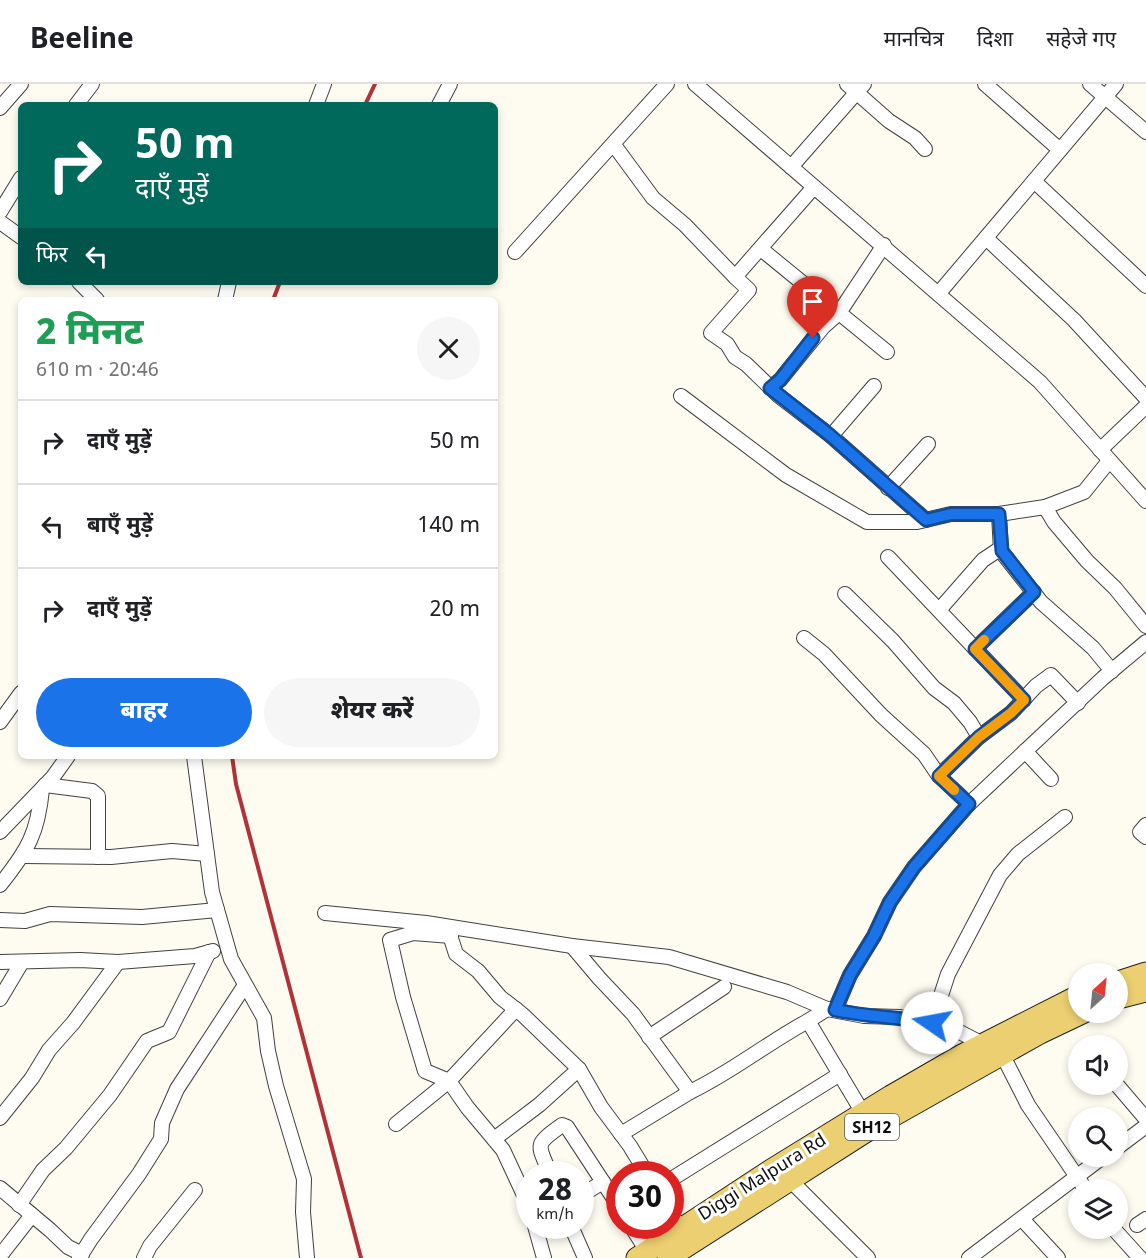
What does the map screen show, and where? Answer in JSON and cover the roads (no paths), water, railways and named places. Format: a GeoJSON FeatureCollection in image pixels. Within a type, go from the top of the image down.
{"type":"FeatureCollection","features":[{"type":"Feature","properties":{"kind":"main road"},"geometry":{"type":"LineString","coordinates":[[1128,979],[1146,973]]}},
{"type":"Feature","properties":{"kind":"main road"},"geometry":{"type":"LineString","coordinates":[[1128,996],[1146,991]]}},
{"type":"Feature","properties":{"kind":"main road","name":"Diggi Malpura Rd"},"geometry":{"type":"LineString","coordinates":[[684,1226],[789,1179],[1068,1002]]}},
{"type":"Feature","properties":{"kind":"main road","name":"Diggi Malpura Rd"},"geometry":{"type":"LineString","coordinates":[[684,1226],[864,1113],[993,1049],[1068,1019]]}},
{"type":"Feature","properties":{"kind":"main road","name":"Diggi Malpura Rd"},"geometry":{"type":"LineString","coordinates":[[642,1254],[664,1239]]}},
{"type":"Feature","properties":{"kind":"main road","name":"Diggi Malpura Rd"},"geometry":{"type":"LineString","coordinates":[[668,1258],[676,1239]]}},
{"type":"Feature","properties":{"kind":"street"},"geometry":{"type":"LineString","coordinates":[[0,108],[21,84]]}},
{"type":"Feature","properties":{"kind":"street"},"geometry":{"type":"LineString","coordinates":[[78,102],[92,84]]}},
{"type":"Feature","properties":{"kind":"street"},"geometry":{"type":"LineString","coordinates":[[317,102],[324,84]]}},
{"type":"Feature","properties":{"kind":"street"},"geometry":{"type":"LineString","coordinates":[[441,102],[450,84]]}},
{"type":"Feature","properties":{"kind":"street"},"geometry":{"type":"LineString","coordinates":[[515,252],[667,84]]}},
{"type":"Feature","properties":{"kind":"street"},"geometry":{"type":"LineString","coordinates":[[695,84],[1040,382],[1146,501]]}},
{"type":"Feature","properties":{"kind":"street"},"geometry":{"type":"LineString","coordinates":[[985,84],[1060,150]]}},
{"type":"Feature","properties":{"kind":"street"},"geometry":{"type":"LineString","coordinates":[[1090,84],[1146,132]]}},
{"type":"Feature","properties":{"kind":"street"},"geometry":{"type":"LineString","coordinates":[[939,293],[1116,84]]}},
{"type":"Feature","properties":{"kind":"street"},"geometry":{"type":"LineString","coordinates":[[791,167],[856,87],[925,149]]}},
{"type":"Feature","properties":{"kind":"street"},"geometry":{"type":"LineString","coordinates":[[614,144],[653,198],[685,225],[748,290],[711,333],[727,344],[735,357],[746,364],[770,388],[831,436],[926,520]]}},
{"type":"Feature","properties":{"kind":"street"},"geometry":{"type":"LineString","coordinates":[[1034,181],[1146,286]]}},
{"type":"Feature","properties":{"kind":"street"},"geometry":{"type":"LineString","coordinates":[[0,212],[18,183]]}},
{"type":"Feature","properties":{"kind":"street"},"geometry":{"type":"LineString","coordinates":[[735,277],[814,187]]}},
{"type":"Feature","properties":{"kind":"street"},"geometry":{"type":"LineString","coordinates":[[0,222],[18,235]]}},
{"type":"Feature","properties":{"kind":"street"},"geometry":{"type":"LineString","coordinates":[[986,238],[1074,320],[1146,398]]}},
{"type":"Feature","properties":{"kind":"street"},"geometry":{"type":"LineString","coordinates":[[770,388],[780,380],[823,327],[839,313],[884,246]]}},
{"type":"Feature","properties":{"kind":"street"},"geometry":{"type":"LineString","coordinates":[[761,249],[887,351]]}},
{"type":"Feature","properties":{"kind":"street"},"geometry":{"type":"LineString","coordinates":[[82,285],[94,297]]}},
{"type":"Feature","properties":{"kind":"street"},"geometry":{"type":"LineString","coordinates":[[831,436],[874,386]]}},
{"type":"Feature","properties":{"kind":"street"},"geometry":{"type":"LineString","coordinates":[[681,396],[786,475],[867,522],[916,522],[951,514],[999,514],[1045,507],[1084,492],[1109,461]]}},
{"type":"Feature","properties":{"kind":"street"},"geometry":{"type":"LineString","coordinates":[[1100,450],[1146,406]]}},
{"type":"Feature","properties":{"kind":"street"},"geometry":{"type":"LineString","coordinates":[[888,488],[928,444]]}},
{"type":"Feature","properties":{"kind":"street"},"geometry":{"type":"LineString","coordinates":[[1045,507],[1054,522],[1087,561],[1115,588],[1146,626]]}},
{"type":"Feature","properties":{"kind":"street"},"geometry":{"type":"LineString","coordinates":[[999,514],[1001,548],[1041,602],[1093,648],[1112,671]]}},
{"type":"Feature","properties":{"kind":"street"},"geometry":{"type":"LineString","coordinates":[[940,609],[983,560],[1001,548]]}},
{"type":"Feature","properties":{"kind":"street"},"geometry":{"type":"LineString","coordinates":[[888,557],[940,609],[1024,700]]}},
{"type":"Feature","properties":{"kind":"street"},"geometry":{"type":"LineString","coordinates":[[975,649],[1034,592]]}},
{"type":"Feature","properties":{"kind":"street"},"geometry":{"type":"LineString","coordinates":[[845,594],[893,641],[934,688],[954,703],[979,737]]}},
{"type":"Feature","properties":{"kind":"street"},"geometry":{"type":"LineString","coordinates":[[804,638],[824,654],[881,715],[924,754],[939,776],[969,804]]}},
{"type":"Feature","properties":{"kind":"street"},"geometry":{"type":"LineString","coordinates":[[621,1134],[725,1073],[776,1038],[831,1010],[874,936],[890,902],[914,867],[969,804],[1146,642]]}},
{"type":"Feature","properties":{"kind":"street"},"geometry":{"type":"LineString","coordinates":[[939,776],[979,737],[1011,713],[1036,686],[1051,675],[1077,703]]}},
{"type":"Feature","properties":{"kind":"street"},"geometry":{"type":"LineString","coordinates":[[0,722],[18,697]]}},
{"type":"Feature","properties":{"kind":"street"},"geometry":{"type":"LineString","coordinates":[[1025,751],[1051,779]]}},
{"type":"Feature","properties":{"kind":"street"},"geometry":{"type":"LineString","coordinates":[[0,832],[43,787],[66,759]]}},
{"type":"Feature","properties":{"kind":"street"},"geometry":{"type":"LineString","coordinates":[[194,759],[217,910],[228,947],[245,985],[264,1018],[276,1086],[304,1179],[303,1212],[307,1258]]}},
{"type":"Feature","properties":{"kind":"street"},"geometry":{"type":"LineString","coordinates":[[0,885],[24,856],[39,820],[43,787]]}},
{"type":"Feature","properties":{"kind":"street"},"geometry":{"type":"LineString","coordinates":[[43,787],[96,793],[98,796],[98,857]]}},
{"type":"Feature","properties":{"kind":"street"},"geometry":{"type":"LineString","coordinates":[[932,1023],[948,974],[1000,875],[1018,854],[1065,817]]}},
{"type":"Feature","properties":{"kind":"street"},"geometry":{"type":"LineString","coordinates":[[1146,825],[1140,832],[1146,837]]}},
{"type":"Feature","properties":{"kind":"street"},"geometry":{"type":"LineString","coordinates":[[24,856],[98,857],[172,850],[207,854]]}},
{"type":"Feature","properties":{"kind":"street"},"geometry":{"type":"LineString","coordinates":[[0,920],[25,921],[50,914],[142,916],[217,910]]}},
{"type":"Feature","properties":{"kind":"street"},"geometry":{"type":"LineString","coordinates":[[325,913],[449,931],[669,957],[787,992],[831,1010],[864,1016],[900,1017],[951,1027],[993,1049],[1077,1177]]}},
{"type":"Feature","properties":{"kind":"street"},"geometry":{"type":"LineString","coordinates":[[449,931],[456,954],[478,971],[500,997],[516,1009],[579,1069],[601,1107],[639,1161]]}},
{"type":"Feature","properties":{"kind":"street"},"geometry":{"type":"LineString","coordinates":[[449,931],[413,933],[390,940],[403,997],[425,1071],[449,1081],[467,1107],[503,1150],[516,1178]]}},
{"type":"Feature","properties":{"kind":"street"},"geometry":{"type":"LineString","coordinates":[[572,946],[633,1014],[690,1092]]}},
{"type":"Feature","properties":{"kind":"street"},"geometry":{"type":"LineString","coordinates":[[0,962],[80,960],[118,962],[195,956],[228,947]]}},
{"type":"Feature","properties":{"kind":"street"},"geometry":{"type":"LineString","coordinates":[[19,1205],[43,1170],[66,1148],[110,1095],[147,1041],[169,1032],[209,952]]}},
{"type":"Feature","properties":{"kind":"street"},"geometry":{"type":"LineString","coordinates":[[0,999],[22,962]]}},
{"type":"Feature","properties":{"kind":"street"},"geometry":{"type":"LineString","coordinates":[[0,1118],[32,1078],[49,1050],[73,1023],[118,962]]}},
{"type":"Feature","properties":{"kind":"street"},"geometry":{"type":"LineString","coordinates":[[0,1188],[80,1256],[161,1140],[162,1123],[177,1089],[245,985]]}},
{"type":"Feature","properties":{"kind":"street"},"geometry":{"type":"LineString","coordinates":[[649,1037],[724,987]]}},
{"type":"Feature","properties":{"kind":"street"},"geometry":{"type":"LineString","coordinates":[[396,1124],[449,1081],[516,1009]]}},
{"type":"Feature","properties":{"kind":"street"},"geometry":{"type":"LineString","coordinates":[[808,1021],[864,1113]]}},
{"type":"Feature","properties":{"kind":"street"},"geometry":{"type":"LineString","coordinates":[[494,1139],[539,1105],[579,1069]]}},
{"type":"Feature","properties":{"kind":"street"},"geometry":{"type":"LineString","coordinates":[[684,1171],[840,1074]]}},
{"type":"Feature","properties":{"kind":"street"},"geometry":{"type":"LineString","coordinates":[[1126,1095],[1146,1119]]}},
{"type":"Feature","properties":{"kind":"street"},"geometry":{"type":"LineString","coordinates":[[545,1161],[539,1146],[541,1140],[562,1125],[567,1127],[589,1161]]}},
{"type":"Feature","properties":{"kind":"street"},"geometry":{"type":"LineString","coordinates":[[1128,1140],[1146,1126]]}},
{"type":"Feature","properties":{"kind":"street"},"geometry":{"type":"LineString","coordinates":[[969,1258],[1090,1167]]}},
{"type":"Feature","properties":{"kind":"street"},"geometry":{"type":"LineString","coordinates":[[594,1168],[606,1187]]}},
{"type":"Feature","properties":{"kind":"street"},"geometry":{"type":"LineString","coordinates":[[789,1179],[868,1258]]}},
{"type":"Feature","properties":{"kind":"street"},"geometry":{"type":"LineString","coordinates":[[594,1187],[603,1182]]}},
{"type":"Feature","properties":{"kind":"street"},"geometry":{"type":"LineString","coordinates":[[144,1258],[150,1246],[195,1190]]}},
{"type":"Feature","properties":{"kind":"street"},"geometry":{"type":"LineString","coordinates":[[0,1256],[32,1215]]}},
{"type":"Feature","properties":{"kind":"street"},"geometry":{"type":"LineString","coordinates":[[1022,1219],[1058,1258]]}},
{"type":"Feature","properties":{"kind":"street"},"geometry":{"type":"LineString","coordinates":[[539,1239],[544,1258]]}},
{"type":"Feature","properties":{"kind":"street"},"geometry":{"type":"LineString","coordinates":[[577,1239],[585,1258]]}},
{"type":"Feature","properties":{"kind":"street"},"geometry":{"type":"LineString","coordinates":[[636,1239],[642,1254]]}},
{"type":"Feature","properties":{"kind":"street"},"geometry":{"type":"LineString","coordinates":[[1123,1239],[1140,1258]]}},
{"type":"Feature","properties":{"kind":"railway"},"geometry":{"type":"LineString","coordinates":[[366,102],[375,84]]}},
{"type":"Feature","properties":{"kind":"railway"},"geometry":{"type":"LineString","coordinates":[[274,297],[279,285]]}},
{"type":"Feature","properties":{"kind":"railway"},"geometry":{"type":"LineString","coordinates":[[232,759],[236,784],[361,1258]]}}]}
